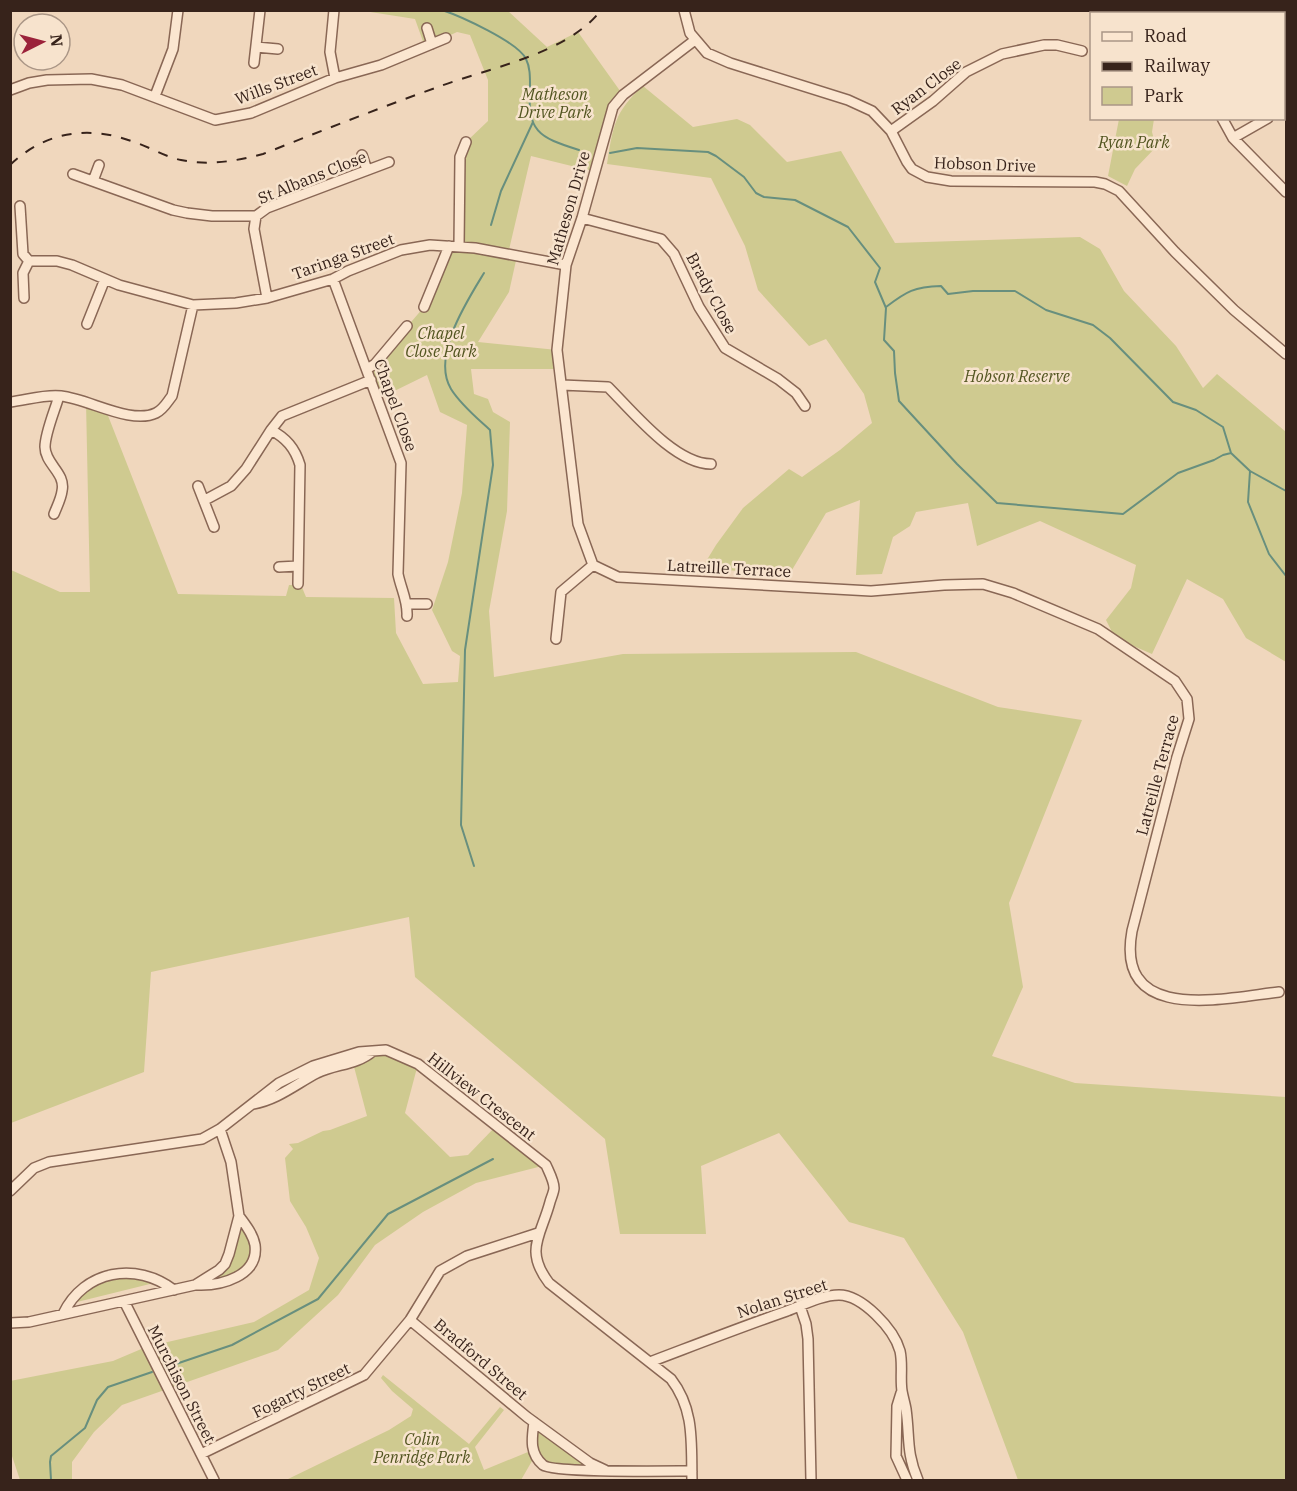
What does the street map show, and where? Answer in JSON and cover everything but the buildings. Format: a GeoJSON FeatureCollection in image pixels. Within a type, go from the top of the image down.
{"type":"FeatureCollection","features":[{"type":"Feature","properties":{"kind":"street"},"geometry":{"type":"LineString","coordinates":[[155,96],[173,49],[178,10]]}},
{"type":"Feature","properties":{"kind":"street"},"geometry":{"type":"LineString","coordinates":[[254,63],[260,10]]}},
{"type":"Feature","properties":{"kind":"street"},"geometry":{"type":"LineString","coordinates":[[334,10],[330,52],[335,78]]}},
{"type":"Feature","properties":{"kind":"street"},"geometry":{"type":"LineString","coordinates":[[684,10],[687,26],[695,40]]}},
{"type":"Feature","properties":{"kind":"street"},"geometry":{"type":"LineString","coordinates":[[427,28],[432,44]]}},
{"type":"Feature","properties":{"kind":"street","name":"Wills Street"},"geometry":{"type":"LineString","coordinates":[[10,90],[29,83],[78,78],[122,84],[215,120],[251,113],[335,78],[381,65],[446,38]]}},
{"type":"Feature","properties":{"kind":"street","name":"Hobson Drive"},"geometry":{"type":"LineString","coordinates":[[695,40],[707,53],[730,63],[861,105],[882,120],[891,131],[912,169],[933,179],[1095,182],[1119,190],[1175,252],[1234,310],[1287,354]]}},
{"type":"Feature","properties":{"kind":"street","name":"Matheson Drive"},"geometry":{"type":"LineString","coordinates":[[593,565],[578,524],[557,350],[566,265],[582,218],[613,107],[623,95],[695,40]]}},
{"type":"Feature","properties":{"kind":"street","name":"Ryan Close"},"geometry":{"type":"LineString","coordinates":[[891,131],[933,101],[966,72],[1002,54],[1044,45],[1057,45],[1082,51]]}},
{"type":"Feature","properties":{"kind":"street"},"geometry":{"type":"LineString","coordinates":[[256,47],[278,49]]}},
{"type":"Feature","properties":{"kind":"street"},"geometry":{"type":"LineString","coordinates":[[1223,120],[1233,138],[1287,192]]}},
{"type":"Feature","properties":{"kind":"street"},"geometry":{"type":"LineString","coordinates":[[1233,138],[1264,120]]}},
{"type":"Feature","properties":{"kind":"street"},"geometry":{"type":"LineString","coordinates":[[424,307],[454,246],[460,157],[466,142]]}},
{"type":"Feature","properties":{"kind":"street"},"geometry":{"type":"LineString","coordinates":[[362,155],[367,170]]}},
{"type":"Feature","properties":{"kind":"street","name":"St Albans Close"},"geometry":{"type":"LineString","coordinates":[[73,174],[187,213],[212,216],[256,216],[267,208],[389,162]]}},
{"type":"Feature","properties":{"kind":"street"},"geometry":{"type":"LineString","coordinates":[[93,181],[99,165]]}},
{"type":"Feature","properties":{"kind":"street"},"geometry":{"type":"LineString","coordinates":[[20,206],[23,254],[29,261],[23,273],[24,298]]}},
{"type":"Feature","properties":{"kind":"street"},"geometry":{"type":"LineString","coordinates":[[256,216],[254,229],[267,298]]}},
{"type":"Feature","properties":{"kind":"street","name":"Brady Close"},"geometry":{"type":"LineString","coordinates":[[582,218],[662,239],[674,254],[699,307],[725,348],[778,379],[796,393],[805,406]]}},
{"type":"Feature","properties":{"kind":"street"},"geometry":{"type":"LineString","coordinates":[[10,224],[21,223]]}},
{"type":"Feature","properties":{"kind":"street","name":"Taringa Street"},"geometry":{"type":"LineString","coordinates":[[29,261],[57,261],[72,265],[143,292],[193,305],[236,303],[267,298],[333,279],[402,250],[430,245],[454,246],[566,265]]}},
{"type":"Feature","properties":{"kind":"street"},"geometry":{"type":"LineString","coordinates":[[87,324],[105,279]]}},
{"type":"Feature","properties":{"kind":"street","name":"Chapel Close"},"geometry":{"type":"LineString","coordinates":[[333,279],[401,463],[398,574],[408,603],[407,616]]}},
{"type":"Feature","properties":{"kind":"street"},"geometry":{"type":"LineString","coordinates":[[10,402],[59,396],[131,415],[156,413],[164,408],[172,396],[193,305]]}},
{"type":"Feature","properties":{"kind":"street"},"geometry":{"type":"LineString","coordinates":[[367,369],[375,364],[407,326]]}},
{"type":"Feature","properties":{"kind":"street"},"geometry":{"type":"LineString","coordinates":[[205,500],[231,486],[246,469],[270,430],[282,416],[371,380]]}},
{"type":"Feature","properties":{"kind":"street"},"geometry":{"type":"LineString","coordinates":[[562,385],[608,387],[666,445],[686,459],[711,464]]}},
{"type":"Feature","properties":{"kind":"street"},"geometry":{"type":"LineString","coordinates":[[54,514],[63,484],[45,447],[59,396]]}},
{"type":"Feature","properties":{"kind":"street"},"geometry":{"type":"LineString","coordinates":[[270,430],[282,436],[290,444],[297,454],[300,465],[298,584]]}},
{"type":"Feature","properties":{"kind":"street"},"geometry":{"type":"LineString","coordinates":[[198,486],[214,527]]}},
{"type":"Feature","properties":{"kind":"street"},"geometry":{"type":"LineString","coordinates":[[556,639],[561,592],[593,565]]}},
{"type":"Feature","properties":{"kind":"street","name":"Latreille Terrace"},"geometry":{"type":"LineString","coordinates":[[593,565],[618,577],[871,591],[983,584],[1013,593],[1098,629],[1175,681],[1187,699],[1189,708],[1189,719],[1132,931],[1129,948],[1134,969],[1147,986],[1164,997],[1193,1002],[1279,992]]}},
{"type":"Feature","properties":{"kind":"street"},"geometry":{"type":"LineString","coordinates":[[279,567],[298,566]]}},
{"type":"Feature","properties":{"kind":"street"},"geometry":{"type":"LineString","coordinates":[[408,603],[427,604]]}},
{"type":"Feature","properties":{"kind":"street","name":"Hillview Crescent"},"geometry":{"type":"LineString","coordinates":[[10,1191],[26,1173],[41,1164],[202,1139],[220,1129],[279,1083],[312,1066],[359,1052],[386,1050],[418,1064],[546,1165],[554,1188],[546,1217],[538,1233],[535,1257],[540,1271],[549,1283],[671,1379],[685,1402],[692,1433],[692,1476]]}},
{"type":"Feature","properties":{"kind":"street"},"geometry":{"type":"LineString","coordinates":[[195,1285],[212,1276],[225,1264],[234,1241],[239,1216],[231,1162],[220,1129]]}},
{"type":"Feature","properties":{"kind":"street"},"geometry":{"type":"LineString","coordinates":[[10,1323],[28,1323],[195,1285],[236,1278],[249,1267],[255,1252],[255,1244],[248,1228],[239,1216]]}},
{"type":"Feature","properties":{"kind":"street","name":"Fogarty Street"},"geometry":{"type":"LineString","coordinates":[[201,1454],[364,1375],[411,1320],[440,1271],[467,1256],[538,1233]]}},
{"type":"Feature","properties":{"kind":"street"},"geometry":{"type":"LineString","coordinates":[[63,1314],[76,1294],[88,1284],[109,1276],[132,1272],[162,1281],[174,1290]]}},
{"type":"Feature","properties":{"kind":"street","name":"Nolan Street"},"geometry":{"type":"LineString","coordinates":[[650,1362],[830,1296],[855,1298],[888,1327],[895,1337],[901,1356],[909,1457],[918,1480]]}},
{"type":"Feature","properties":{"kind":"street","name":"Murchison Street"},"geometry":{"type":"LineString","coordinates":[[124,1301],[201,1454],[210,1479]]}},
{"type":"Feature","properties":{"kind":"street"},"geometry":{"type":"LineString","coordinates":[[800,1306],[808,1339],[811,1480]]}},
{"type":"Feature","properties":{"kind":"street","name":"Bradford Street"},"geometry":{"type":"LineString","coordinates":[[411,1320],[534,1422],[590,1464],[605,1470]]}},
{"type":"Feature","properties":{"kind":"street","name":"Nolan Street"},"geometry":{"type":"LineString","coordinates":[[902,1391],[897,1406],[896,1456],[907,1480]]}},
{"type":"Feature","properties":{"kind":"street","name":"Bradford Street"},"geometry":{"type":"LineString","coordinates":[[534,1422],[531,1445],[534,1454],[542,1464],[555,1469],[692,1476]]}},
{"type":"Feature","properties":{"kind":"green space"},"geometry":{"type":"Polygon","coordinates":[[[364,11],[508,11],[547,47],[578,32],[623,95],[613,107],[592,171],[531,156],[508,254],[517,256],[509,292],[478,342],[557,350],[560,369],[471,369],[474,394],[488,399],[493,412],[510,422],[507,511],[489,611],[494,677],[623,654],[856,652],[998,707],[1082,720],[1009,903],[1023,987],[992,1056],[1075,1083],[1286,1097],[1286,1480],[1018,1480],[963,1332],[904,1238],[849,1222],[779,1133],[701,1166],[706,1234],[620,1234],[605,1139],[415,977],[409,917],[151,972],[144,1072],[11,1123],[11,570],[60,592],[90,592],[86,402],[105,408],[178,594],[286,596],[289,585],[301,585],[306,597],[394,598],[396,633],[423,684],[458,682],[460,656],[452,651],[432,610],[448,562],[462,493],[467,425],[440,412],[427,375],[378,399],[367,369],[375,364],[424,307],[446,251],[459,246],[460,157],[466,142],[488,121],[488,80],[470,35],[457,32],[425,47],[415,19],[364,11]]]}},
{"type":"Feature","properties":{"kind":"green space","name":"Hobson Reserve"},"geometry":{"type":"Polygon","coordinates":[[[643,86],[693,127],[737,119],[750,125],[787,162],[841,151],[895,243],[1080,237],[1100,249],[1124,291],[1176,346],[1203,388],[1217,374],[1286,432],[1286,662],[1246,638],[1223,599],[1187,579],[1152,654],[1115,638],[1106,620],[1131,588],[1136,565],[1040,521],[977,546],[968,503],[916,512],[910,526],[893,537],[882,574],[856,575],[860,500],[826,513],[789,575],[702,568],[743,508],[789,469],[802,477],[840,450],[872,423],[864,394],[826,339],[809,346],[758,290],[745,246],[711,178],[607,164],[613,130],[620,112],[643,86]]]}},
{"type":"Feature","properties":{"kind":"green space","name":"Ryan Park"},"geometry":{"type":"Polygon","coordinates":[[[1119,120],[1154,120],[1152,132],[1156,147],[1135,169],[1127,186],[1108,176],[1119,120]]]}},
{"type":"Feature","properties":{"kind":"green space"},"geometry":{"type":"Polygon","coordinates":[[[373,1051],[418,1064],[405,1113],[450,1157],[468,1155],[496,1126],[546,1165],[476,1183],[423,1212],[375,1245],[338,1295],[278,1350],[122,1405],[94,1432],[72,1462],[72,1480],[20,1480],[11,1453],[10,1381],[113,1361],[146,1347],[254,1322],[309,1290],[319,1258],[306,1227],[290,1201],[285,1158],[293,1149],[289,1144],[298,1143],[323,1131],[367,1116],[353,1063],[373,1051]]]}},
{"type":"Feature","properties":{"kind":"green space"},"geometry":{"type":"Polygon","coordinates":[[[240,1227],[243,1227],[251,1239],[250,1256],[232,1275],[216,1281],[208,1280],[221,1272],[232,1251],[240,1227]]]}},
{"type":"Feature","properties":{"kind":"green space"},"geometry":{"type":"Polygon","coordinates":[[[121,1275],[158,1282],[77,1302],[79,1296],[88,1287],[121,1275]]]}},
{"type":"Feature","properties":{"kind":"green space","name":"Colin Penridge Park"},"geometry":{"type":"Polygon","coordinates":[[[383,1375],[469,1444],[500,1407],[504,1410],[475,1447],[484,1470],[528,1452],[532,1461],[521,1480],[286,1480],[389,1430],[411,1416],[413,1409],[392,1391],[381,1378],[383,1375]]]}},
{"type":"Feature","properties":{"kind":"green space"},"geometry":{"type":"Polygon","coordinates":[[[536,1428],[587,1463],[585,1470],[559,1469],[540,1460],[533,1434],[536,1428]]]}},
{"type":"Feature","properties":{"kind":"waterway"},"geometry":{"type":"LineString","coordinates":[[442,10],[488,30],[521,52],[529,68],[533,123],[545,136],[579,150]]}},
{"type":"Feature","properties":{"kind":"waterway"},"geometry":{"type":"LineString","coordinates":[[491,225],[501,191],[533,122]]}},
{"type":"Feature","properties":{"kind":"waterway"},"geometry":{"type":"LineString","coordinates":[[610,153],[637,148],[708,152],[744,177],[756,193],[764,197],[795,200],[848,227],[880,268],[875,282],[886,308],[884,340],[894,351],[899,401],[957,464],[997,503],[1123,514],[1178,473],[1231,453],[1250,471],[1248,502],[1269,554],[1286,576]]}},
{"type":"Feature","properties":{"kind":"waterway"},"geometry":{"type":"LineString","coordinates":[[474,866],[461,825],[465,650],[493,465],[490,430],[464,406],[451,389],[446,376],[445,361],[448,345],[461,313],[484,273]]}},
{"type":"Feature","properties":{"kind":"waterway"},"geometry":{"type":"LineString","coordinates":[[886,307],[906,294],[924,287],[941,286],[948,294],[973,291],[1015,291],[1046,310],[1093,325],[1110,338],[1173,402],[1196,410],[1223,427],[1231,453]]}},
{"type":"Feature","properties":{"kind":"waterway"},"geometry":{"type":"LineString","coordinates":[[1250,471],[1286,491]]}},
{"type":"Feature","properties":{"kind":"waterway"},"geometry":{"type":"LineString","coordinates":[[164,1368],[232,1345],[318,1299],[388,1214],[493,1159]]}},
{"type":"Feature","properties":{"kind":"waterway"},"geometry":{"type":"LineString","coordinates":[[51,1480],[51,1456],[85,1428],[97,1400],[108,1387],[152,1372]]}},
{"type":"Feature","properties":{"kind":"railway"},"geometry":{"type":"LineString","coordinates":[[10,165],[38,145],[53,138],[84,133],[117,137],[169,157],[191,162],[222,162],[263,154],[416,95],[548,49],[587,25],[601,10]]}},
{"type":"Feature","properties":{"kind":"park label","name":"Matheson Drive Park"},"geometry":{"type":"Point","coordinates":[555,103]}},
{"type":"Feature","properties":{"kind":"park label","name":"Chapel Close Park"},"geometry":{"type":"Point","coordinates":[441,342]}}]}
